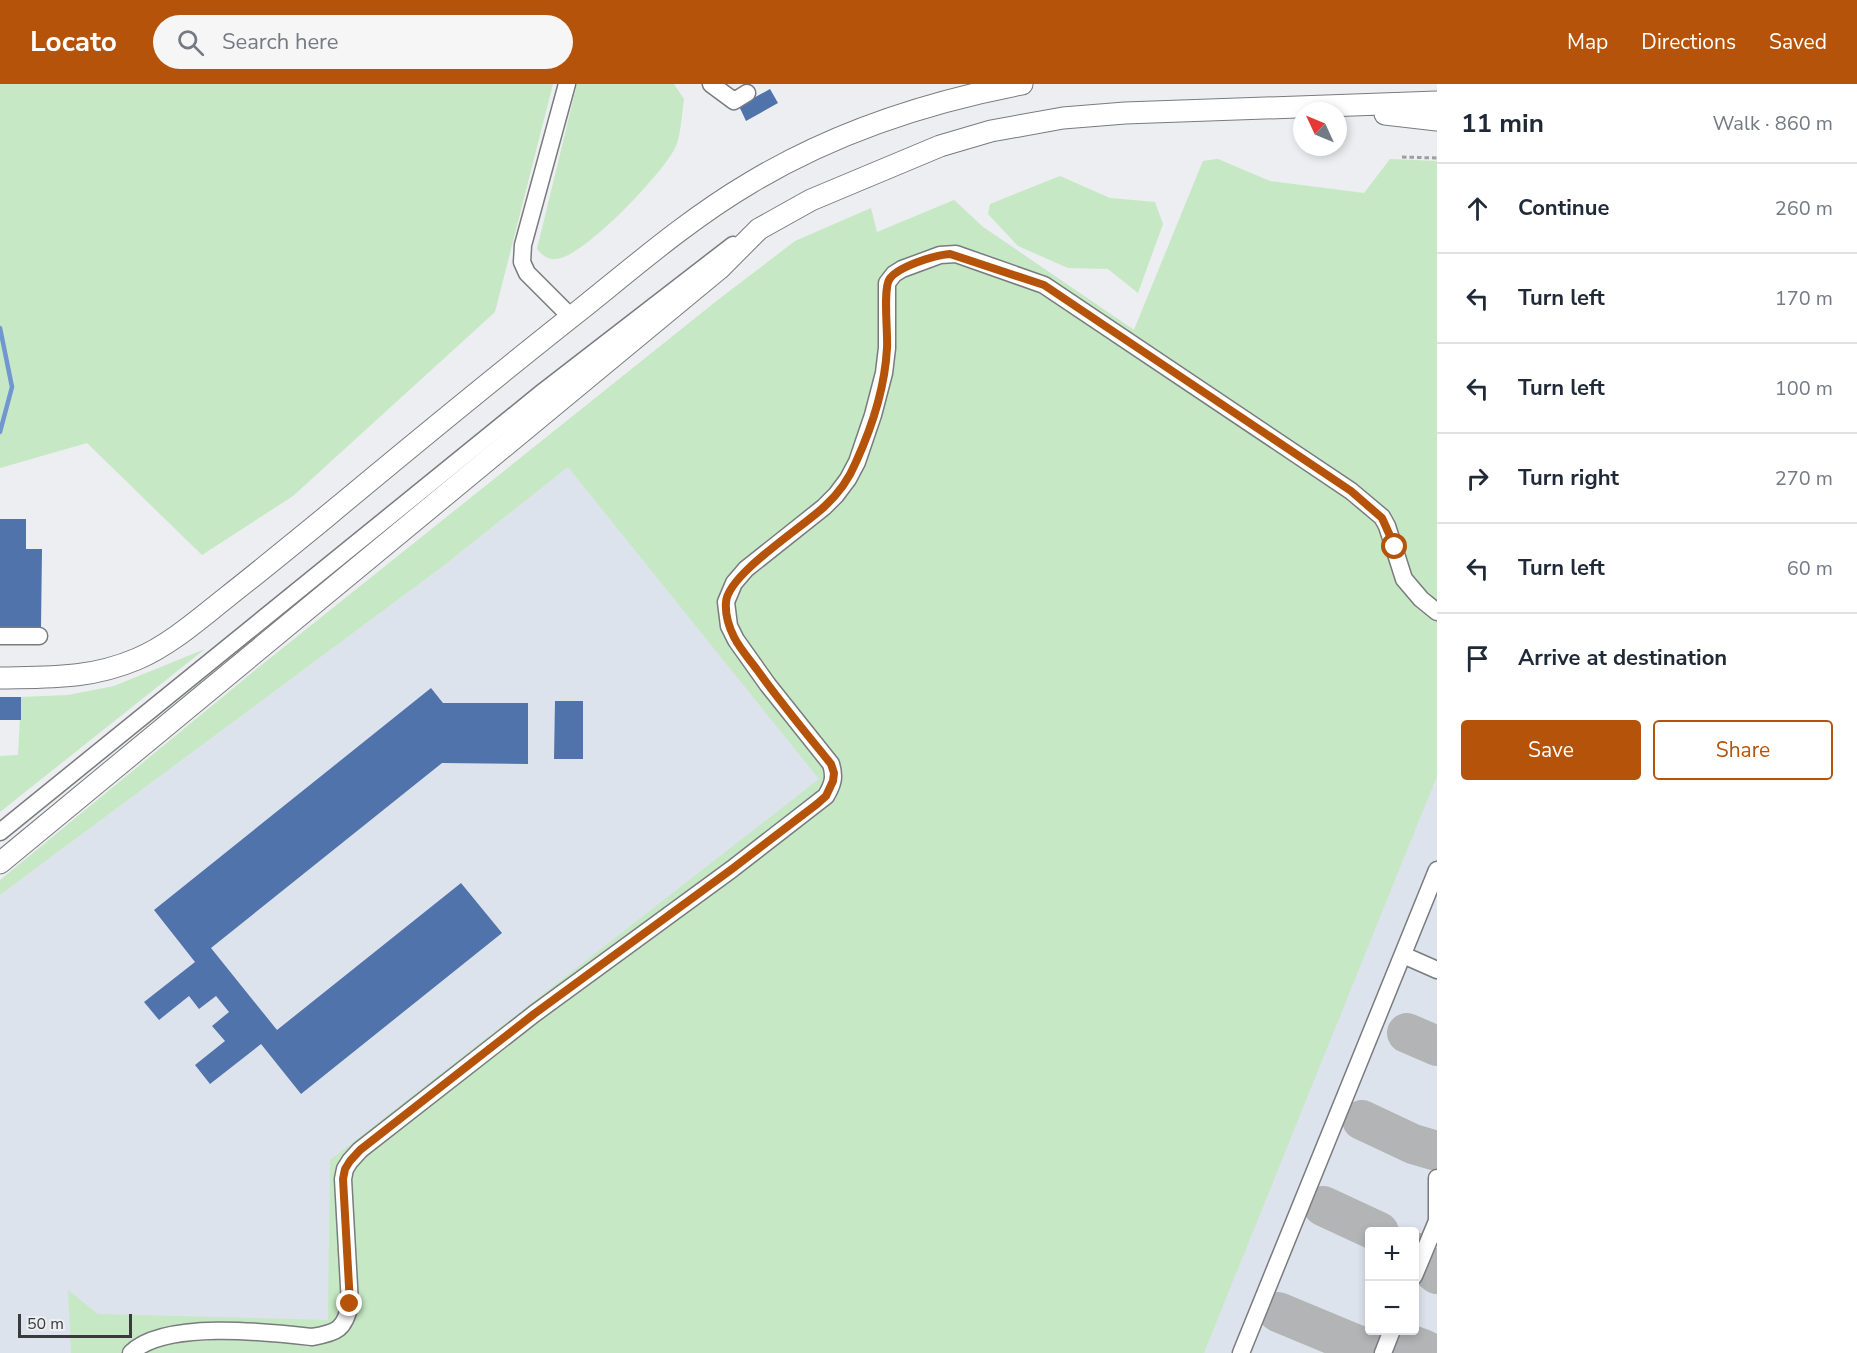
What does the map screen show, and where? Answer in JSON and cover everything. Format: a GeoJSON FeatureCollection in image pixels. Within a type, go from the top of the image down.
{"type":"FeatureCollection","features":[{"type":"Feature","properties":{"kind":"main road"},"geometry":{"type":"LineString","coordinates":[[0,678],[69,677],[94,673],[126,663],[157,649],[208,613],[273,561],[463,402],[571,316],[696,219],[749,183],[836,139],[918,109],[967,94],[1022,84]]}},
{"type":"Feature","properties":{"kind":"main road"},"geometry":{"type":"LineString","coordinates":[[1347,105],[1437,102]]}},
{"type":"Feature","properties":{"kind":"main road"},"geometry":{"type":"LineString","coordinates":[[0,863],[710,277],[759,229],[811,200],[877,172],[940,146],[990,131],[1062,118],[1125,113],[1293,107]]}},
{"type":"Feature","properties":{"kind":"main road"},"geometry":{"type":"LineString","coordinates":[[1347,108],[1437,120]]}},
{"type":"Feature","properties":{"kind":"street"},"geometry":{"type":"LineString","coordinates":[[567,84],[523,245],[522,262],[527,273],[571,316]]}},
{"type":"Feature","properties":{"kind":"street"},"geometry":{"type":"LineString","coordinates":[[711,84],[734,101],[747,93]]}},
{"type":"Feature","properties":{"kind":"street"},"geometry":{"type":"LineString","coordinates":[[0,832],[544,391],[731,246],[759,229]]}},
{"type":"Feature","properties":{"kind":"street"},"geometry":{"type":"LineString","coordinates":[[131,1353],[144,1344],[179,1334],[221,1331],[312,1337],[327,1335],[344,1325],[350,1304],[342,1192],[345,1169],[360,1150],[534,1014],[732,869],[826,796],[833,781],[834,773],[831,764],[768,685],[736,640],[729,626],[726,602],[734,583],[746,569],[824,507],[848,479],[873,415],[884,373],[887,348],[887,283],[894,274],[902,269],[940,255],[956,254],[1044,285],[1351,491],[1373,509],[1387,526],[1404,579],[1421,599],[1437,612]]}},
{"type":"Feature","properties":{"kind":"street"},"geometry":{"type":"LineString","coordinates":[[0,636],[39,636]]}},
{"type":"Feature","properties":{"kind":"street"},"geometry":{"type":"LineString","coordinates":[[1241,1353],[1437,870]]}},
{"type":"Feature","properties":{"kind":"street"},"geometry":{"type":"LineString","coordinates":[[1403,955],[1437,970]]}},
{"type":"Feature","properties":{"kind":"street"},"geometry":{"type":"LineString","coordinates":[[1419,1264],[1437,1220],[1437,1178]]}},
{"type":"Feature","properties":{"kind":"street"},"geometry":{"type":"LineString","coordinates":[[1383,1353],[1390,1335]]}},
{"type":"Feature","properties":{"kind":"path"},"geometry":{"type":"LineString","coordinates":[[1402,157],[1437,158]]}},
{"type":"Feature","properties":{"kind":"shaded area"},"geometry":{"type":"Polygon","coordinates":[[[1218,159],[1437,523],[1437,1353],[0,1353],[0,895],[442,567],[706,357],[954,200],[983,227],[1134,330],[1203,161],[1218,159]]]}},
{"type":"Feature","properties":{"kind":"green space"},"geometry":{"type":"Polygon","coordinates":[[[0,84],[553,84],[495,312],[293,496],[202,555],[87,443],[0,468],[0,84]]]}},
{"type":"Feature","properties":{"kind":"green space"},"geometry":{"type":"Polygon","coordinates":[[[577,84],[674,84],[684,99],[680,131],[675,148],[668,160],[621,212],[584,245],[568,255],[550,259],[537,249],[577,84]]]}},
{"type":"Feature","properties":{"kind":"green space"},"geometry":{"type":"Polygon","coordinates":[[[1218,159],[1270,181],[1364,193],[1390,159],[1437,161],[1437,776],[1204,1353],[71,1353],[68,1290],[98,1314],[328,1320],[330,1160],[819,779],[568,467],[442,567],[0,895],[0,880],[259,667],[719,299],[795,241],[871,208],[877,232],[954,200],[983,227],[1134,330],[1203,161],[1218,159]]]}},
{"type":"Feature","properties":{"kind":"green space"},"geometry":{"type":"Polygon","coordinates":[[[1060,176],[1110,198],[1155,202],[1163,224],[1138,293],[1108,269],[1068,268],[1018,246],[988,214],[990,204],[1060,176]]]}},
{"type":"Feature","properties":{"kind":"green space"},"geometry":{"type":"Polygon","coordinates":[[[205,649],[0,812],[0,756],[18,755],[21,697],[68,695],[114,686],[205,649]]]}},
{"type":"Feature","properties":{"kind":"building"},"geometry":{"type":"Polygon","coordinates":[[[770,89],[778,103],[746,121],[739,106],[770,89]]]}},
{"type":"Feature","properties":{"kind":"building"},"geometry":{"type":"Polygon","coordinates":[[[0,519],[26,519],[26,549],[42,549],[41,627],[0,627],[0,519]]]}},
{"type":"Feature","properties":{"kind":"building"},"geometry":{"type":"Polygon","coordinates":[[[431,688],[443,703],[528,703],[528,764],[442,763],[211,948],[277,1030],[461,883],[502,933],[301,1094],[261,1044],[210,1084],[195,1065],[225,1041],[212,1026],[229,1012],[216,996],[199,1009],[189,996],[159,1020],[144,1002],[195,962],[154,910],[431,688]]]}},
{"type":"Feature","properties":{"kind":"building"},"geometry":{"type":"Polygon","coordinates":[[[0,697],[21,697],[21,720],[0,720],[0,697]]]}},
{"type":"Feature","properties":{"kind":"building"},"geometry":{"type":"Polygon","coordinates":[[[555,701],[583,701],[583,759],[554,759],[555,701]]]}},
{"type":"Feature","properties":{"kind":"waterway"},"geometry":{"type":"LineString","coordinates":[[0,328],[12,387],[0,432]]}},
{"type":"Feature","properties":{"kind":"taxiway"},"geometry":{"type":"LineString","coordinates":[[1407,1033],[1437,1046]]}},
{"type":"Feature","properties":{"kind":"taxiway"},"geometry":{"type":"LineString","coordinates":[[1362,1120],[1413,1144],[1437,1151]]}},
{"type":"Feature","properties":{"kind":"taxiway"},"geometry":{"type":"LineString","coordinates":[[1323,1206],[1368,1227]]}},
{"type":"Feature","properties":{"kind":"taxiway"},"geometry":{"type":"LineString","coordinates":[[1419,1258],[1437,1274]]}},
{"type":"Feature","properties":{"kind":"taxiway"},"geometry":{"type":"LineString","coordinates":[[1278,1312],[1367,1349],[1370,1353]]}},
{"type":"Feature","properties":{"kind":"taxiway"},"geometry":{"type":"LineString","coordinates":[[1367,1349],[1383,1345],[1407,1344],[1430,1353]]}},
{"type":"Feature","properties":{"kind":"route"},"geometry":{"type":"LineString","coordinates":[[350,1304],[342,1192],[345,1169],[360,1150],[534,1014],[817,804],[830,789],[834,773],[831,764],[768,685],[736,640],[729,626],[726,602],[734,583],[746,569],[824,507],[848,479],[873,415],[884,373],[887,348],[887,283],[894,274],[940,255],[956,254],[1044,285],[1176,376],[1351,491],[1382,518],[1395,547]]}}]}
